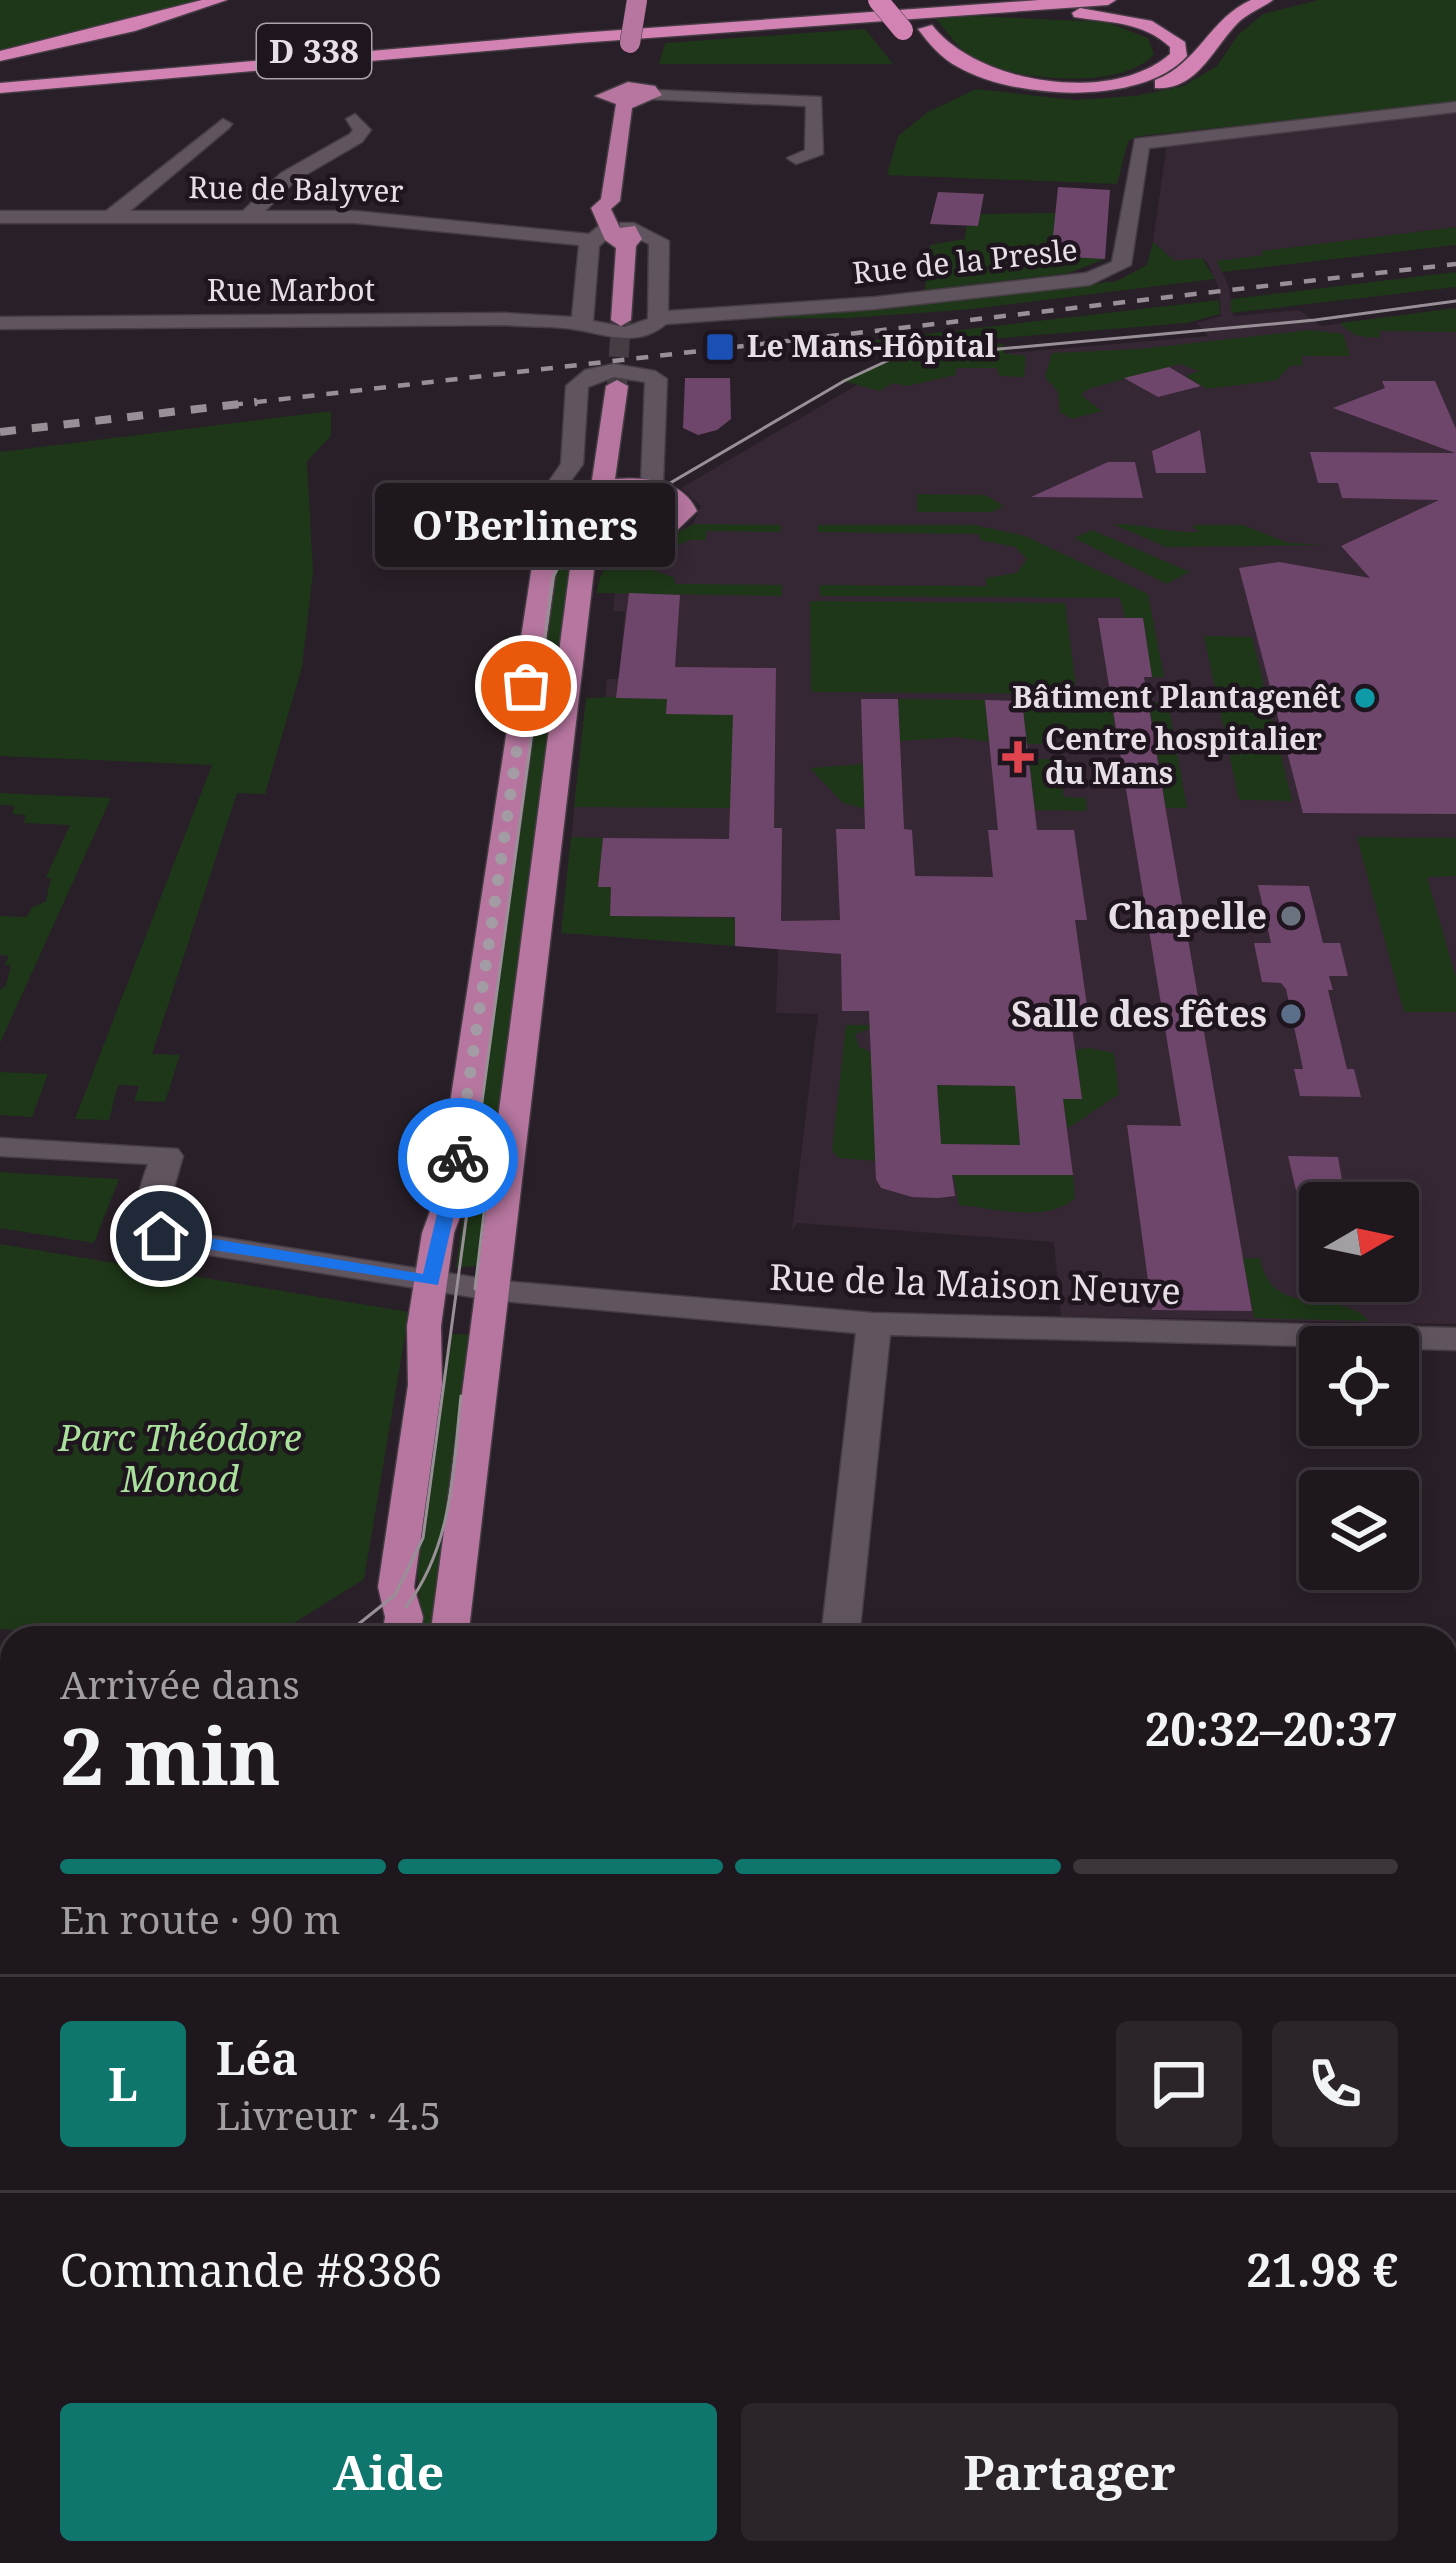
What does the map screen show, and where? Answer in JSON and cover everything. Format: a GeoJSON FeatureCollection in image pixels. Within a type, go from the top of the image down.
{"type":"FeatureCollection","features":[{"type":"Feature","properties":{"kind":"highway"},"geometry":{"type":"LineString","coordinates":[[0,56],[129,27],[219,0]]}},
{"type":"Feature","properties":{"kind":"highway"},"geometry":{"type":"LineString","coordinates":[[878,0],[933,63],[955,75],[1009,89],[1103,92],[1153,86],[1187,73],[1202,62],[1232,16],[1265,0]]}},
{"type":"Feature","properties":{"kind":"highway"},"geometry":{"type":"LineString","coordinates":[[902,0],[946,52],[979,71],[1041,85],[1124,82],[1163,71],[1178,56],[1179,46],[1171,36],[1120,17],[958,11]]}},
{"type":"Feature","properties":{"kind":"highway","name":"D 338"},"geometry":{"type":"LineString","coordinates":[[0,79],[976,0]]}},
{"type":"Feature","properties":{"kind":"highway","name":"D 338"},"geometry":{"type":"LineString","coordinates":[[0,88],[1108,0]]}},
{"type":"Feature","properties":{"kind":"main road"},"geometry":{"type":"LineString","coordinates":[[621,320],[621,233],[601,208],[610,201],[637,0]]}},
{"type":"Feature","properties":{"kind":"main road"},"geometry":{"type":"LineString","coordinates":[[626,95],[653,95]]}},
{"type":"Feature","properties":{"kind":"main road"},"geometry":{"type":"LineString","coordinates":[[403,1626],[396,1587],[424,1385],[425,1280],[452,1196],[547,546],[608,470],[616,386]]}},
{"type":"Feature","properties":{"kind":"main road"},"geometry":{"type":"LineString","coordinates":[[581,503],[588,529],[615,535],[658,531],[681,519],[685,507],[680,499],[654,486],[622,449],[613,429]]}},
{"type":"Feature","properties":{"kind":"main road"},"geometry":{"type":"LineString","coordinates":[[581,503],[630,485],[654,486]]}},
{"type":"Feature","properties":{"kind":"main road"},"geometry":{"type":"LineString","coordinates":[[450,1626],[582,568],[615,535]]}},
{"type":"Feature","properties":{"kind":"street"},"geometry":{"type":"LineString","coordinates":[[653,95],[815,101],[814,154],[796,158]]}},
{"type":"Feature","properties":{"kind":"street","name":"Rue de la Presle"},"geometry":{"type":"LineString","coordinates":[[659,318],[875,303],[1090,280],[1121,265],[1141,143],[1456,107]]}},
{"type":"Feature","properties":{"kind":"street"},"geometry":{"type":"LineString","coordinates":[[249,216],[287,176],[356,138],[362,130],[356,119]]}},
{"type":"Feature","properties":{"kind":"street"},"geometry":{"type":"LineString","coordinates":[[111,217],[223,124]]}},
{"type":"Feature","properties":{"kind":"street","name":"Rue de Balyver"},"geometry":{"type":"LineString","coordinates":[[0,217],[355,217],[590,240]]}},
{"type":"Feature","properties":{"kind":"street"},"geometry":{"type":"LineString","coordinates":[[582,325],[590,240],[621,233],[659,242],[659,318]]}},
{"type":"Feature","properties":{"kind":"street","name":"Rue Marbot"},"geometry":{"type":"LineString","coordinates":[[0,323],[505,320],[634,332],[654,327],[659,318]]}},
{"type":"Feature","properties":{"kind":"street"},"geometry":{"type":"LineString","coordinates":[[581,503],[556,488],[572,464],[577,386],[588,375],[631,370],[656,379],[654,486]]}},
{"type":"Feature","properties":{"kind":"street","name":"Rue de la Maison Neuve"},"geometry":{"type":"LineString","coordinates":[[0,1147],[167,1156],[148,1218],[161,1236],[491,1290],[874,1324],[1456,1339]]}},
{"type":"Feature","properties":{"kind":"street"},"geometry":{"type":"LineString","coordinates":[[841,1626],[874,1324]]}},
{"type":"Feature","properties":{"kind":"shaded area","name":"Centre hospitalier du Mans"},"geometry":{"type":"Polygon","coordinates":[[[1456,112],[1456,227],[1263,251],[1266,255],[1218,262],[1229,288],[1233,316],[1299,310],[1321,326],[1456,308],[1456,1324],[1061,1316],[1054,1242],[797,1223],[792,1230],[818,1014],[776,1013],[778,949],[561,933],[586,698],[605,698],[607,679],[619,679],[625,611],[613,611],[615,593],[597,593],[634,543],[667,537],[693,524],[701,506],[681,488],[881,371],[929,360],[1208,336],[1197,323],[1221,316],[1219,288],[1207,262],[1202,258],[1175,261],[1153,242],[1167,143],[1456,112]]]}},
{"type":"Feature","properties":{"kind":"green space"},"geometry":{"type":"Polygon","coordinates":[[[0,0],[202,0],[0,52],[0,0]]]}},
{"type":"Feature","properties":{"kind":"green space"},"geometry":{"type":"Polygon","coordinates":[[[1319,0],[1456,0],[1456,103],[1139,136],[1128,141],[1117,184],[887,175],[898,136],[928,112],[976,89],[1074,100],[1135,96],[1184,86],[1217,66],[1238,35],[1263,14],[1319,0]]]}},
{"type":"Feature","properties":{"kind":"green space"},"geometry":{"type":"Polygon","coordinates":[[[972,16],[1106,22],[1148,38],[1154,54],[1139,66],[1094,78],[1016,73],[970,55],[936,19],[972,16]]]}},
{"type":"Feature","properties":{"kind":"green space"},"geometry":{"type":"Polygon","coordinates":[[[865,29],[893,64],[659,64],[665,43],[865,29]]]}},
{"type":"Feature","properties":{"kind":"green space"},"geometry":{"type":"Polygon","coordinates":[[[1056,213],[1105,259],[1069,273],[925,290],[930,245],[965,239],[966,226],[978,226],[980,214],[1056,213]]]}},
{"type":"Feature","properties":{"kind":"green space"},"geometry":{"type":"Polygon","coordinates":[[[1456,227],[1456,245],[1222,272],[1217,261],[1264,255],[1261,251],[1456,227]]]}},
{"type":"Feature","properties":{"kind":"green space"},"geometry":{"type":"Polygon","coordinates":[[[1153,242],[1175,261],[1202,258],[1215,279],[962,310],[847,318],[711,319],[886,309],[1117,281],[1147,265],[1153,242]]]}},
{"type":"Feature","properties":{"kind":"green space"},"geometry":{"type":"Polygon","coordinates":[[[1456,272],[1456,287],[1231,313],[1231,299],[1456,272]]]}},
{"type":"Feature","properties":{"kind":"green space"},"geometry":{"type":"Polygon","coordinates":[[[1219,300],[1220,314],[1186,323],[854,350],[849,343],[1219,300]]]}},
{"type":"Feature","properties":{"kind":"green space"},"geometry":{"type":"Polygon","coordinates":[[[1456,308],[1456,332],[1379,331],[1381,337],[1369,337],[1354,334],[1340,323],[1456,308]]]}},
{"type":"Feature","properties":{"kind":"green space"},"geometry":{"type":"Polygon","coordinates":[[[1311,330],[1343,334],[1350,356],[1301,356],[1303,365],[1290,366],[1277,380],[1207,389],[1186,376],[1199,371],[1180,364],[1088,389],[1081,395],[1102,411],[1072,419],[1060,412],[1058,392],[1045,377],[1052,353],[1140,349],[1311,330]]]}},
{"type":"Feature","properties":{"kind":"green space"},"geometry":{"type":"Polygon","coordinates":[[[1003,344],[1004,353],[1026,356],[1024,377],[999,376],[997,368],[956,368],[956,375],[907,386],[893,383],[879,391],[841,380],[905,353],[1003,344]]]}},
{"type":"Feature","properties":{"kind":"green space"},"geometry":{"type":"Polygon","coordinates":[[[331,411],[331,436],[307,461],[313,572],[302,667],[265,794],[237,793],[152,1054],[180,1055],[165,1102],[134,1101],[139,1086],[118,1085],[109,1120],[75,1119],[212,765],[0,756],[0,452],[331,411]]]}},
{"type":"Feature","properties":{"kind":"green space"},"geometry":{"type":"Polygon","coordinates":[[[625,493],[654,497],[666,512],[649,523],[629,527],[608,525],[590,516],[589,506],[596,500],[625,493]]]}},
{"type":"Feature","properties":{"kind":"green space"},"geometry":{"type":"Polygon","coordinates":[[[917,494],[985,495],[1004,506],[992,512],[917,512],[917,494]]]}},
{"type":"Feature","properties":{"kind":"green space"},"geometry":{"type":"Polygon","coordinates":[[[693,524],[781,525],[781,532],[707,531],[706,540],[689,540],[651,559],[651,570],[674,577],[675,584],[782,585],[782,596],[597,593],[601,575],[621,554],[693,524]]]}},
{"type":"Feature","properties":{"kind":"green space"},"geometry":{"type":"Polygon","coordinates":[[[1113,524],[1187,532],[1199,532],[1191,525],[1243,525],[1288,543],[1326,545],[1166,547],[1113,524]]]}},
{"type":"Feature","properties":{"kind":"green space"},"geometry":{"type":"Polygon","coordinates":[[[818,525],[974,525],[1025,536],[1148,594],[1164,677],[1152,677],[1143,619],[1125,618],[1120,598],[820,596],[820,585],[986,586],[986,578],[1017,573],[1027,559],[1015,547],[980,540],[979,534],[818,532],[818,525]]]}},
{"type":"Feature","properties":{"kind":"green space"},"geometry":{"type":"Polygon","coordinates":[[[1092,530],[1190,572],[1167,584],[1074,538],[1092,530]]]}},
{"type":"Feature","properties":{"kind":"green space"},"geometry":{"type":"Polygon","coordinates":[[[567,544],[584,547],[571,567],[482,1265],[456,1268],[551,577],[567,544]]]}},
{"type":"Feature","properties":{"kind":"green space"},"geometry":{"type":"Polygon","coordinates":[[[810,601],[1065,603],[1077,694],[811,692],[810,601]]]}},
{"type":"Feature","properties":{"kind":"green space"},"geometry":{"type":"Polygon","coordinates":[[[1204,636],[1252,637],[1292,801],[1239,800],[1204,636]]]}},
{"type":"Feature","properties":{"kind":"green space"},"geometry":{"type":"Polygon","coordinates":[[[667,695],[666,714],[734,696],[731,808],[574,807],[586,698],[667,695]]]}},
{"type":"Feature","properties":{"kind":"green space"},"geometry":{"type":"Polygon","coordinates":[[[898,699],[985,700],[989,742],[957,737],[900,741],[898,699]]]}},
{"type":"Feature","properties":{"kind":"green space"},"geometry":{"type":"Polygon","coordinates":[[[1022,701],[1111,701],[1117,744],[1102,744],[1100,738],[1042,737],[1042,744],[1027,744],[1022,701]]]}},
{"type":"Feature","properties":{"kind":"green space"},"geometry":{"type":"Polygon","coordinates":[[[1149,702],[1168,702],[1187,808],[1166,808],[1149,702]]]}},
{"type":"Feature","properties":{"kind":"green space"},"geometry":{"type":"Polygon","coordinates":[[[1029,759],[1058,759],[1064,797],[1086,798],[1087,811],[1035,810],[1029,759]]]}},
{"type":"Feature","properties":{"kind":"green space"},"geometry":{"type":"Polygon","coordinates":[[[863,764],[865,809],[843,803],[810,768],[863,764]]]}},
{"type":"Feature","properties":{"kind":"green space"},"geometry":{"type":"Polygon","coordinates":[[[0,793],[111,798],[0,1043],[0,989],[6,986],[11,965],[5,965],[9,956],[0,955],[0,916],[27,917],[31,908],[46,901],[51,878],[46,877],[70,825],[23,823],[26,815],[12,814],[15,806],[0,805],[0,793]]]}},
{"type":"Feature","properties":{"kind":"green space"},"geometry":{"type":"Polygon","coordinates":[[[571,837],[603,838],[598,886],[611,887],[610,916],[735,918],[735,946],[561,933],[571,837]]]}},
{"type":"Feature","properties":{"kind":"green space"},"geometry":{"type":"Polygon","coordinates":[[[1357,837],[1456,838],[1456,876],[1427,877],[1456,978],[1456,1012],[1404,1012],[1357,837]]]}},
{"type":"Feature","properties":{"kind":"green space"},"geometry":{"type":"Polygon","coordinates":[[[846,1025],[880,1025],[855,1034],[859,1047],[871,1052],[876,1161],[839,1158],[832,1150],[846,1025]]]}},
{"type":"Feature","properties":{"kind":"green space"},"geometry":{"type":"Polygon","coordinates":[[[1089,1048],[1114,1053],[1119,1094],[1067,1129],[1063,1099],[1073,1099],[1079,1080],[1076,1053],[1059,1052],[1089,1048]]]}},
{"type":"Feature","properties":{"kind":"green space"},"geometry":{"type":"Polygon","coordinates":[[[0,1072],[48,1074],[32,1117],[0,1115],[0,1072]]]}},
{"type":"Feature","properties":{"kind":"green space"},"geometry":{"type":"Polygon","coordinates":[[[937,1085],[1015,1086],[1020,1145],[941,1144],[937,1085]]]}},
{"type":"Feature","properties":{"kind":"green space"},"geometry":{"type":"Polygon","coordinates":[[[952,1167],[962,1175],[1073,1175],[1075,1198],[1064,1206],[1036,1212],[959,1205],[952,1167]]]}},
{"type":"Feature","properties":{"kind":"green space"},"geometry":{"type":"Polygon","coordinates":[[[0,1172],[119,1179],[94,1243],[0,1228],[0,1172]]]}},
{"type":"Feature","properties":{"kind":"green space"},"geometry":{"type":"Polygon","coordinates":[[[1237,1228],[1243,1258],[1260,1258],[1267,1278],[1278,1290],[1299,1302],[1357,1311],[1369,1321],[1254,1318],[1245,1269],[1192,1269],[1237,1228]]]}},
{"type":"Feature","properties":{"kind":"green space","name":"Parc Théodore Monod"},"geometry":{"type":"Polygon","coordinates":[[[0,1244],[409,1312],[364,1579],[289,1626],[0,1626],[0,1244]]]}},
{"type":"Feature","properties":{"kind":"green space"},"geometry":{"type":"Polygon","coordinates":[[[449,1334],[475,1335],[435,1626],[421,1626],[416,1549],[449,1334]]]}},
{"type":"Feature","properties":{"kind":"building"},"geometry":{"type":"Polygon","coordinates":[[[1058,187],[1110,190],[1105,259],[1051,256],[1058,187]]]}},
{"type":"Feature","properties":{"kind":"building"},"geometry":{"type":"Polygon","coordinates":[[[938,192],[984,194],[978,226],[930,224],[938,192]]]}},
{"type":"Feature","properties":{"kind":"building"},"geometry":{"type":"Polygon","coordinates":[[[1169,367],[1201,386],[1158,397],[1124,378],[1169,367]]]}},
{"type":"Feature","properties":{"kind":"building"},"geometry":{"type":"Polygon","coordinates":[[[685,378],[730,378],[731,419],[717,430],[698,435],[683,428],[685,378]]]}},
{"type":"Feature","properties":{"kind":"building","name":"Bâtiment Plantagenêt"},"geometry":{"type":"Polygon","coordinates":[[[1382,381],[1435,381],[1456,429],[1456,814],[1303,813],[1239,568],[1279,562],[1370,578],[1341,546],[1439,500],[1342,498],[1338,483],[1318,483],[1310,452],[1455,453],[1333,408],[1385,388],[1382,381]]]}},
{"type":"Feature","properties":{"kind":"building"},"geometry":{"type":"Polygon","coordinates":[[[1200,430],[1206,473],[1156,473],[1152,451],[1200,430]]]}},
{"type":"Feature","properties":{"kind":"building"},"geometry":{"type":"Polygon","coordinates":[[[1108,462],[1135,462],[1143,498],[1031,497],[1108,462]]]}},
{"type":"Feature","properties":{"kind":"building"},"geometry":{"type":"Polygon","coordinates":[[[629,593],[680,595],[675,667],[776,668],[774,828],[782,828],[781,921],[840,920],[836,829],[865,829],[861,699],[898,699],[904,829],[912,830],[915,876],[993,877],[988,830],[998,830],[985,700],[1022,701],[1037,830],[1074,830],[1087,920],[1075,920],[1088,1013],[1070,1013],[1082,1099],[1063,1099],[1073,1175],[952,1175],[955,1196],[938,1198],[881,1188],[876,1179],[869,1011],[842,1011],[841,954],[735,946],[735,917],[610,916],[611,887],[598,887],[603,838],[729,839],[733,715],[666,714],[667,699],[616,698],[629,593]],[[937,1085],[941,1144],[1020,1145],[1015,1086],[937,1085]]]}},
{"type":"Feature","properties":{"kind":"building"},"geometry":{"type":"Polygon","coordinates":[[[1098,618],[1143,618],[1152,677],[1144,677],[1252,1311],[1152,1310],[1127,1125],[1181,1126],[1098,618]]]}},
{"type":"Feature","properties":{"kind":"building"},"geometry":{"type":"Polygon","coordinates":[[[1258,885],[1309,886],[1323,943],[1340,943],[1348,976],[1329,976],[1333,990],[1328,990],[1347,1069],[1354,1069],[1361,1097],[1300,1096],[1294,1069],[1303,1069],[1286,989],[1281,983],[1262,982],[1254,943],[1271,943],[1258,885]]]}},
{"type":"Feature","properties":{"kind":"building"},"geometry":{"type":"Polygon","coordinates":[[[1288,1156],[1338,1157],[1342,1182],[1299,1182],[1299,1203],[1288,1156]]]}},
{"type":"Feature","properties":{"kind":"tunnel"},"geometry":{"type":"LineString","coordinates":[[617,386],[621,320]]}},
{"type":"Feature","properties":{"kind":"tram line"},"geometry":{"type":"LineString","coordinates":[[356,1626],[395,1595],[423,1538],[553,577],[573,540],[844,381],[891,359],[1315,320],[1456,301]]}},
{"type":"Feature","properties":{"kind":"tram line"},"geometry":{"type":"LineString","coordinates":[[475,1289],[485,1205]]}},
{"type":"Feature","properties":{"kind":"tram line"},"geometry":{"type":"LineString","coordinates":[[406,1607],[422,1583],[442,1533],[461,1396]]}},
{"type":"Feature","properties":{"kind":"railway"},"geometry":{"type":"LineString","coordinates":[[252,403],[1456,264]]}},
{"type":"Feature","properties":{"kind":"railway"},"geometry":{"type":"LineString","coordinates":[[252,403],[257,402]]}},
{"type":"Feature","properties":{"kind":"railway"},"geometry":{"type":"LineString","coordinates":[[0,432],[252,403]]}},
{"type":"Feature","properties":{"kind":"railway"},"geometry":{"type":"LineString","coordinates":[[231,405],[252,403]]}},
{"type":"Feature","properties":{"kind":"way so far"},"geometry":{"type":"LineString","coordinates":[[458,1158],[526,686]]}},
{"type":"Feature","properties":{"kind":"place","name":"Le Mans-Hôpital"},"geometry":{"type":"Point","coordinates":[720,347]}},
{"type":"Feature","properties":{"kind":"place","name":"O'Berliners"},"geometry":{"type":"Point","coordinates":[526,686]}},
{"type":"Feature","properties":{"kind":"place","name":"Bâtiment Plantagenêt"},"geometry":{"type":"Point","coordinates":[1365,698]}},
{"type":"Feature","properties":{"kind":"place","name":"Centre hospitalier du Mans"},"geometry":{"type":"Point","coordinates":[1018,757]}},
{"type":"Feature","properties":{"kind":"place","name":"Chapelle"},"geometry":{"type":"Point","coordinates":[1291,916]}},
{"type":"Feature","properties":{"kind":"place","name":"Salle des fêtes"},"geometry":{"type":"Point","coordinates":[1291,1014]}},
{"type":"Feature","properties":{"kind":"route"},"geometry":{"type":"LineString","coordinates":[[161,1236],[431,1281],[458,1158]]}}]}
